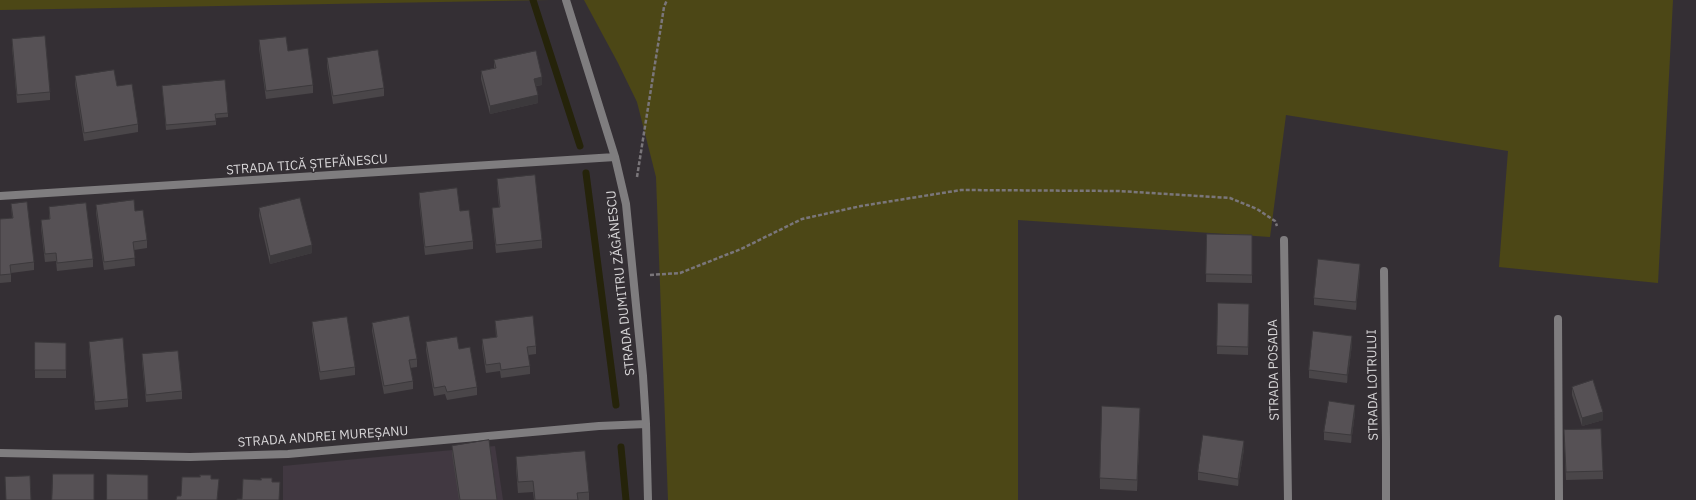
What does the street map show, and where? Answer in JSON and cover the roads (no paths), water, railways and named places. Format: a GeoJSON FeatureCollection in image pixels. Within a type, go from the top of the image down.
{"type":"FeatureCollection","features":[{"type":"Feature","properties":{"kind":"street","name":"STRADA DUMITRU ZĂGĂNESCU"},"geometry":{"type":"LineString","coordinates":[[566,0],[615,157],[626,204],[643,376],[648,500]]}},
{"type":"Feature","properties":{"kind":"street","name":"STRADA TICĂ ȘTEFĂNESCU"},"geometry":{"type":"LineString","coordinates":[[0,196],[615,157]]}},
{"type":"Feature","properties":{"kind":"street","name":"STRADA POSADA"},"geometry":{"type":"LineString","coordinates":[[1284,240],[1288,500]]}},
{"type":"Feature","properties":{"kind":"street","name":"STRADA LOTRULUI"},"geometry":{"type":"LineString","coordinates":[[1384,270],[1386,500]]}},
{"type":"Feature","properties":{"kind":"street"},"geometry":{"type":"LineString","coordinates":[[1558,319],[1558,500]]}},
{"type":"Feature","properties":{"kind":"street","name":"STRADA ANDREI MUREȘANU"},"geometry":{"type":"LineString","coordinates":[[0,453],[190,457],[288,454],[592,426],[646,424]]}},
{"type":"Feature","properties":{"kind":"waterway"},"geometry":{"type":"LineString","coordinates":[[533,0],[580,146]]}},
{"type":"Feature","properties":{"kind":"waterway"},"geometry":{"type":"LineString","coordinates":[[586,173],[616,405]]}},
{"type":"Feature","properties":{"kind":"waterway"},"geometry":{"type":"LineString","coordinates":[[621,447],[626,500]]}}]}
